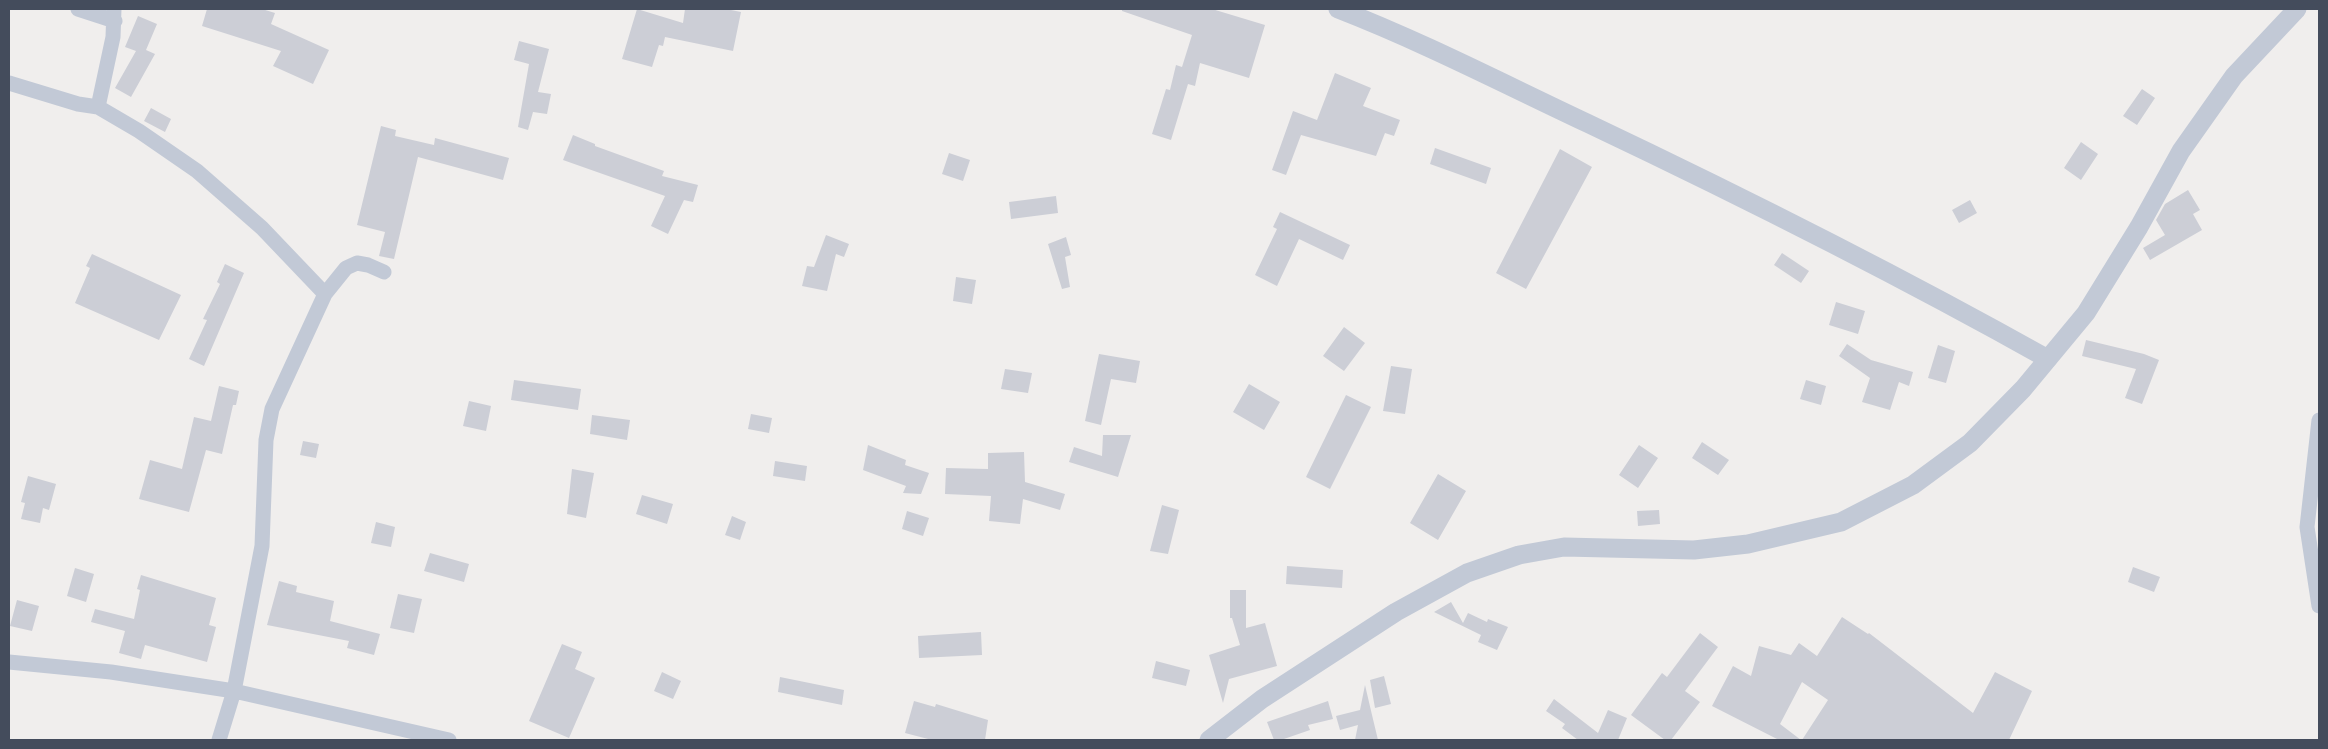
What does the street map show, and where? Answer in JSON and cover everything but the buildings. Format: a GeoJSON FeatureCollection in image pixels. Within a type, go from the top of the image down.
{"type":"FeatureCollection","features":[{"type":"Feature","properties":{"kind":"street"},"geometry":{"type":"LineString","coordinates":[[78,9],[115,15],[98,107]]}},
{"type":"Feature","properties":{"kind":"street"},"geometry":{"type":"LineString","coordinates":[[1338,9],[1397,32],[1668,161],[1950,304],[2048,359]]}},
{"type":"Feature","properties":{"kind":"street"},"geometry":{"type":"LineString","coordinates":[[1209,740],[1262,699],[1396,612],[1467,573],[1518,555],[1564,546],[1694,550],[1748,544],[1841,522],[1913,485],[1970,443],[2023,389],[2086,313],[2139,227],[2181,151],[2234,76],[2297,9]]}},
{"type":"Feature","properties":{"kind":"street"},"geometry":{"type":"LineString","coordinates":[[9,83],[78,104],[98,107],[139,131],[197,171],[262,228],[325,294]]}},
{"type":"Feature","properties":{"kind":"street"},"geometry":{"type":"LineString","coordinates":[[219,740],[234,691],[262,546],[266,440],[272,409],[325,294],[346,268],[357,263],[368,264],[384,272]]}},
{"type":"Feature","properties":{"kind":"street"},"geometry":{"type":"LineString","coordinates":[[2319,420],[2307,527],[2319,606]]}},
{"type":"Feature","properties":{"kind":"street"},"geometry":{"type":"LineString","coordinates":[[9,662],[111,672],[234,691],[449,740]]}}]}
